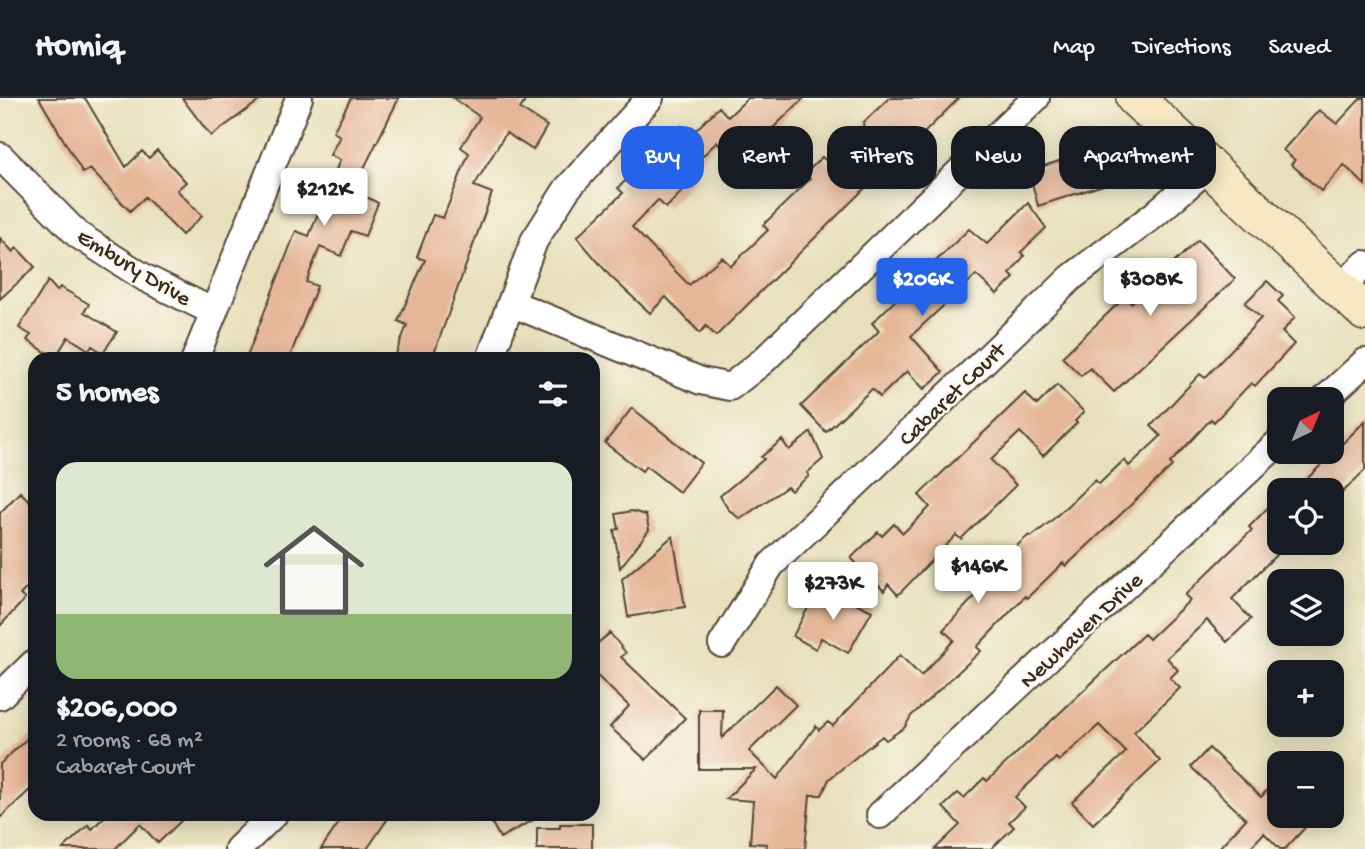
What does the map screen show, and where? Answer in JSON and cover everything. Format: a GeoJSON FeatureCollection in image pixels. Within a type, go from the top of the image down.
{"type":"FeatureCollection","features":[{"type":"Feature","properties":{"kind":"main road"},"geometry":{"type":"LineString","coordinates":[[1135,98],[1165,126]]}},
{"type":"Feature","properties":{"kind":"main road"},"geometry":{"type":"LineString","coordinates":[[1216,173],[1357,288]]}},
{"type":"Feature","properties":{"kind":"street"},"geometry":{"type":"LineString","coordinates":[[198,352],[299,98]]}},
{"type":"Feature","properties":{"kind":"street"},"geometry":{"type":"LineString","coordinates":[[493,352],[534,241],[567,189],[620,127],[650,98]]}},
{"type":"Feature","properties":{"kind":"street"},"geometry":{"type":"LineString","coordinates":[[511,303],[701,380],[730,387],[763,361],[1036,98]]}},
{"type":"Feature","properties":{"kind":"street","name":"Embury Drive"},"geometry":{"type":"LineString","coordinates":[[0,156],[78,235],[145,278],[214,312]]}},
{"type":"Feature","properties":{"kind":"street","name":"Cabaret Court"},"geometry":{"type":"LineString","coordinates":[[722,644],[771,565],[1072,277],[1184,189]]}},
{"type":"Feature","properties":{"kind":"street"},"geometry":{"type":"LineString","coordinates":[[1338,387],[1365,362]]}},
{"type":"Feature","properties":{"kind":"street","name":"Newhaven Drive"},"geometry":{"type":"LineString","coordinates":[[880,815],[1267,453]]}},
{"type":"Feature","properties":{"kind":"street"},"geometry":{"type":"LineString","coordinates":[[0,696],[28,669]]}},
{"type":"Feature","properties":{"kind":"street"},"geometry":{"type":"LineString","coordinates":[[238,849],[267,821]]}},
{"type":"Feature","properties":{"kind":"building"},"geometry":{"type":"Polygon","coordinates":[[[39,98],[85,98],[126,167],[142,151],[149,158],[157,150],[186,182],[177,190],[202,216],[182,235],[145,197],[130,211],[90,169],[83,173],[39,98]]]}},
{"type":"Feature","properties":{"kind":"building"},"geometry":{"type":"Polygon","coordinates":[[[182,98],[263,98],[211,136],[182,98]]]}},
{"type":"Feature","properties":{"kind":"building"},"geometry":{"type":"Polygon","coordinates":[[[351,98],[399,98],[353,190],[378,203],[365,236],[351,231],[341,256],[320,247],[306,282],[317,286],[292,352],[249,352],[296,231],[309,236],[340,160],[330,155],[340,136],[333,132],[351,98]]]}},
{"type":"Feature","properties":{"kind":"building"},"geometry":{"type":"Polygon","coordinates":[[[453,98],[527,98],[520,109],[547,126],[533,150],[506,133],[474,186],[492,193],[435,352],[397,352],[407,325],[398,321],[425,260],[417,257],[433,215],[443,218],[469,153],[461,147],[480,117],[453,98]]]}},
{"type":"Feature","properties":{"kind":"building"},"geometry":{"type":"Polygon","coordinates":[[[748,98],[804,98],[775,126],[718,126],[718,143],[704,155],[704,126],[700,126],[719,107],[728,117],[748,98]]]}},
{"type":"Feature","properties":{"kind":"building"},"geometry":{"type":"Polygon","coordinates":[[[889,98],[959,98],[931,126],[863,126],[889,98]]]}},
{"type":"Feature","properties":{"kind":"building"},"geometry":{"type":"Polygon","coordinates":[[[1361,98],[1365,98],[1365,185],[1344,165],[1321,191],[1291,164],[1295,160],[1283,150],[1319,110],[1337,124],[1361,98]]]}},
{"type":"Feature","properties":{"kind":"building"},"geometry":{"type":"Polygon","coordinates":[[[822,157],[827,162],[827,189],[864,189],[716,336],[706,326],[700,333],[666,297],[650,313],[610,276],[577,237],[623,193],[618,188],[621,185],[621,189],[684,189],[666,208],[658,200],[632,227],[689,285],[722,257],[731,266],[768,230],[763,225],[800,189],[813,189],[813,166],[822,157]]]}},
{"type":"Feature","properties":{"kind":"building"},"geometry":{"type":"Polygon","coordinates":[[[1059,161],[1059,189],[1091,189],[1038,206],[1034,189],[1045,189],[1045,166],[1059,161]]]}},
{"type":"Feature","properties":{"kind":"building"},"geometry":{"type":"Polygon","coordinates":[[[1028,203],[1046,228],[1021,252],[1024,256],[1010,274],[1014,278],[997,294],[976,275],[911,336],[943,372],[924,389],[907,371],[880,397],[872,389],[826,432],[801,406],[879,331],[872,323],[969,229],[987,244],[1028,203]]]}},
{"type":"Feature","properties":{"kind":"building"},"geometry":{"type":"Polygon","coordinates":[[[0,238],[13,252],[17,248],[35,267],[0,299],[0,238]]]}},
{"type":"Feature","properties":{"kind":"building"},"geometry":{"type":"Polygon","coordinates":[[[1198,240],[1235,279],[1114,392],[1090,368],[1081,376],[1062,357],[1125,297],[1131,303],[1198,240]]]}},
{"type":"Feature","properties":{"kind":"building"},"geometry":{"type":"Polygon","coordinates":[[[48,281],[57,291],[60,287],[89,304],[84,312],[117,332],[104,352],[92,346],[89,350],[68,337],[59,352],[46,352],[27,340],[31,335],[19,328],[48,281]]]}},
{"type":"Feature","properties":{"kind":"building"},"geometry":{"type":"Polygon","coordinates":[[[1267,281],[1283,296],[1278,301],[1295,317],[1282,332],[1294,344],[1255,386],[1251,383],[1214,422],[1211,419],[1170,463],[1172,466],[1066,566],[1063,563],[1027,598],[1025,596],[977,647],[981,651],[911,716],[905,727],[886,740],[882,736],[829,779],[822,795],[810,795],[805,849],[766,849],[767,844],[750,843],[753,801],[726,799],[756,769],[699,769],[699,710],[723,710],[722,738],[776,685],[796,705],[749,751],[777,779],[816,726],[819,730],[828,722],[833,726],[900,655],[921,676],[954,640],[943,630],[1000,570],[995,565],[1029,535],[1031,537],[1050,522],[1095,480],[1099,484],[1124,460],[1129,466],[1161,436],[1151,426],[1200,374],[1205,378],[1261,318],[1245,303],[1267,281]]]}},
{"type":"Feature","properties":{"kind":"building"},"geometry":{"type":"Polygon","coordinates":[[[1057,385],[1084,412],[1075,421],[1077,423],[1043,456],[1020,432],[991,460],[1016,485],[961,539],[956,535],[898,595],[888,584],[884,591],[851,558],[878,532],[882,536],[894,524],[903,533],[930,507],[919,495],[1025,393],[1037,405],[1057,385]]]}},
{"type":"Feature","properties":{"kind":"building"},"geometry":{"type":"Polygon","coordinates":[[[632,408],[701,463],[679,492],[646,466],[642,471],[605,443],[632,408]]]}},
{"type":"Feature","properties":{"kind":"building"},"geometry":{"type":"Polygon","coordinates":[[[1365,421],[1365,470],[1344,491],[1344,478],[1308,478],[1322,464],[1344,464],[1344,442],[1365,421]]]}},
{"type":"Feature","properties":{"kind":"building"},"geometry":{"type":"Polygon","coordinates":[[[811,432],[823,459],[807,473],[809,476],[791,491],[787,487],[740,519],[728,509],[720,496],[764,459],[761,457],[782,440],[789,450],[811,432]]]}},
{"type":"Feature","properties":{"kind":"building"},"geometry":{"type":"Polygon","coordinates":[[[20,492],[28,499],[28,586],[20,595],[25,599],[0,626],[0,513],[20,492]]]}},
{"type":"Feature","properties":{"kind":"building"},"geometry":{"type":"Polygon","coordinates":[[[1267,508],[1267,555],[1276,555],[1232,599],[1251,619],[1227,642],[1207,620],[1167,658],[1178,670],[1170,678],[1180,688],[1134,732],[1160,761],[1093,824],[1072,802],[1126,752],[1099,725],[1059,761],[1056,758],[1015,797],[1025,807],[1009,822],[1014,827],[991,849],[935,849],[960,825],[943,807],[958,793],[964,798],[984,778],[987,781],[1144,634],[1149,639],[1190,600],[1185,595],[1252,530],[1249,527],[1267,508]]]}},
{"type":"Feature","properties":{"kind":"building"},"geometry":{"type":"Polygon","coordinates":[[[632,511],[646,515],[649,530],[620,568],[614,530],[619,529],[616,514],[632,511]]]}},
{"type":"Feature","properties":{"kind":"building"},"geometry":{"type":"Polygon","coordinates":[[[673,536],[685,607],[628,617],[622,579],[673,536]]]}},
{"type":"Feature","properties":{"kind":"building"},"geometry":{"type":"Polygon","coordinates":[[[826,589],[872,611],[848,653],[821,638],[816,649],[793,636],[810,604],[813,606],[826,589]]]}},
{"type":"Feature","properties":{"kind":"building"},"geometry":{"type":"Polygon","coordinates":[[[610,633],[626,653],[621,657],[685,718],[646,760],[610,727],[629,706],[600,679],[600,641],[610,633]]]}},
{"type":"Feature","properties":{"kind":"building"},"geometry":{"type":"Polygon","coordinates":[[[28,738],[28,792],[0,818],[0,764],[28,738]]]}},
{"type":"Feature","properties":{"kind":"building"},"geometry":{"type":"Polygon","coordinates":[[[1209,748],[1261,797],[1267,790],[1267,828],[1305,828],[1285,849],[1280,849],[1264,833],[1249,849],[1218,849],[1246,819],[1191,767],[1209,748]]]}},
{"type":"Feature","properties":{"kind":"building"},"geometry":{"type":"Polygon","coordinates":[[[100,821],[181,821],[158,843],[140,824],[115,849],[63,849],[88,825],[92,829],[100,821]]]}},
{"type":"Feature","properties":{"kind":"building"},"geometry":{"type":"Polygon","coordinates":[[[340,821],[386,821],[367,849],[321,849],[340,821]]]}},
{"type":"Feature","properties":{"kind":"building"},"geometry":{"type":"Polygon","coordinates":[[[491,821],[531,821],[500,838],[491,821]]]}},
{"type":"Feature","properties":{"kind":"building"},"geometry":{"type":"Polygon","coordinates":[[[560,824],[592,824],[592,849],[537,849],[537,828],[560,828],[560,824]]]}}]}
